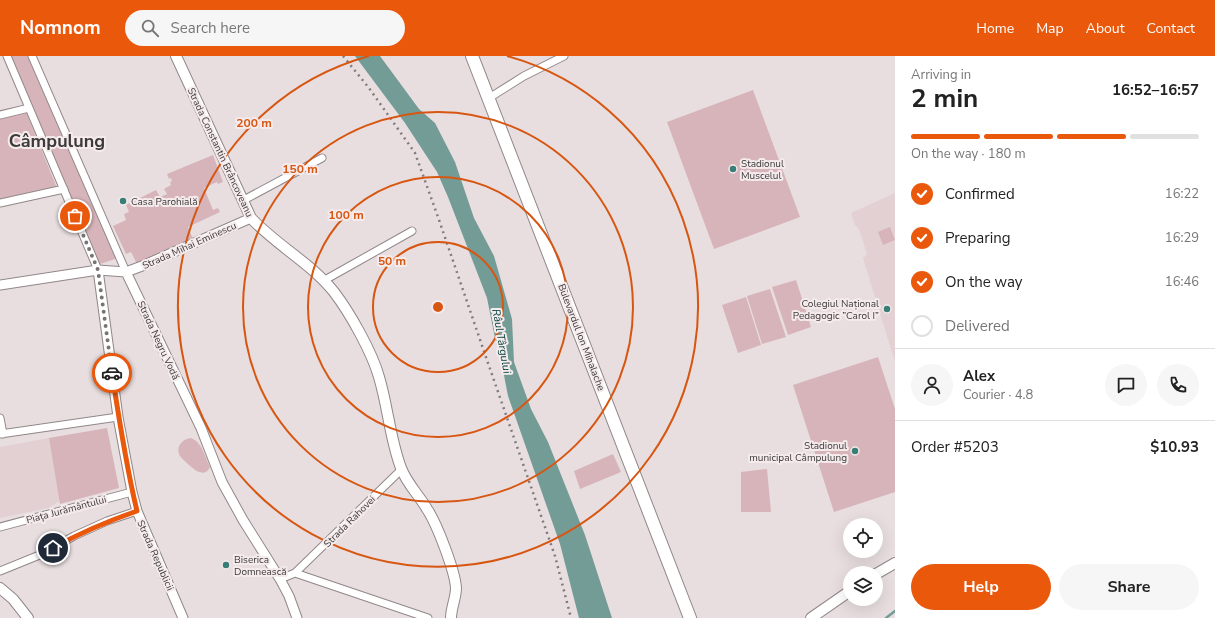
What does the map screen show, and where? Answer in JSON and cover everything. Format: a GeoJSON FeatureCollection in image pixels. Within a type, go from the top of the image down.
{"type":"FeatureCollection","features":[{"type":"Feature","properties":{"kind":"highway","name":"Bulevardul Ion Mihalache"},"geometry":{"type":"LineString","coordinates":[[472,56],[690,618]]}},
{"type":"Feature","properties":{"kind":"main road","name":"Strada Constantin Brâncoveanu"},"geometry":{"type":"LineString","coordinates":[[176,56],[251,218],[259,227],[323,281],[342,303],[368,351],[376,368],[402,469],[409,483],[432,518],[454,576],[456,589],[451,618]]}},
{"type":"Feature","properties":{"kind":"main road"},"geometry":{"type":"LineString","coordinates":[[883,570],[895,563]]}},
{"type":"Feature","properties":{"kind":"main road"},"geometry":{"type":"LineString","coordinates":[[0,588],[13,599],[28,618]]}},
{"type":"Feature","properties":{"kind":"main road"},"geometry":{"type":"LineString","coordinates":[[811,618],[843,596]]}},
{"type":"Feature","properties":{"kind":"street","name":"Strada Republicii"},"geometry":{"type":"LineString","coordinates":[[8,56],[98,270],[118,417],[132,492],[137,511],[183,618]]}},
{"type":"Feature","properties":{"kind":"street","name":"Strada Negru Vodă"},"geometry":{"type":"LineString","coordinates":[[32,56],[126,272],[200,428],[222,482],[243,520],[280,579],[289,596],[297,618]]}},
{"type":"Feature","properties":{"kind":"street"},"geometry":{"type":"LineString","coordinates":[[489,98],[524,76],[564,56]]}},
{"type":"Feature","properties":{"kind":"street"},"geometry":{"type":"LineString","coordinates":[[0,116],[29,108]]}},
{"type":"Feature","properties":{"kind":"street"},"geometry":{"type":"LineString","coordinates":[[242,201],[322,158]]}},
{"type":"Feature","properties":{"kind":"street"},"geometry":{"type":"LineString","coordinates":[[0,203],[64,189]]}},
{"type":"Feature","properties":{"kind":"street","name":"Strada Mihai Eminescu"},"geometry":{"type":"LineString","coordinates":[[126,272],[251,218]]}},
{"type":"Feature","properties":{"kind":"street"},"geometry":{"type":"LineString","coordinates":[[323,281],[412,230]]}},
{"type":"Feature","properties":{"kind":"street"},"geometry":{"type":"LineString","coordinates":[[0,286],[98,270],[126,272]]}},
{"type":"Feature","properties":{"kind":"street"},"geometry":{"type":"LineString","coordinates":[[0,418],[2,434],[118,417]]}},
{"type":"Feature","properties":{"kind":"street","name":"Strada Rahovei"},"geometry":{"type":"LineString","coordinates":[[295,573],[402,469]]}},
{"type":"Feature","properties":{"kind":"street","name":"Piața Jurământului"},"geometry":{"type":"LineString","coordinates":[[0,527],[132,492]]}},
{"type":"Feature","properties":{"kind":"street"},"geometry":{"type":"LineString","coordinates":[[0,571],[42,554],[74,536],[107,521],[137,511]]}},
{"type":"Feature","properties":{"kind":"street"},"geometry":{"type":"LineString","coordinates":[[280,579],[295,573],[428,618]]}},
{"type":"Feature","properties":{"kind":"shaded area"},"geometry":{"type":"Polygon","coordinates":[[[10,56],[30,56],[118,258],[97,265],[10,56]]]}},
{"type":"Feature","properties":{"kind":"shaded area","name":"Stadionul Muscelul"},"geometry":{"type":"Polygon","coordinates":[[[753,90],[800,217],[714,249],[667,122],[753,90]]]}},
{"type":"Feature","properties":{"kind":"shaded area"},"geometry":{"type":"Polygon","coordinates":[[[26,112],[57,188],[0,201],[0,119],[26,112]]]}},
{"type":"Feature","properties":{"kind":"shaded area"},"geometry":{"type":"Polygon","coordinates":[[[213,155],[223,182],[218,184],[217,182],[204,188],[213,210],[218,208],[220,212],[188,227],[193,239],[137,264],[131,252],[126,254],[113,226],[126,220],[124,214],[129,212],[126,205],[156,190],[160,197],[167,194],[164,189],[171,185],[170,182],[172,181],[171,178],[169,179],[167,174],[213,155]]]}},
{"type":"Feature","properties":{"kind":"shaded area","name":"Colegiul Național Pedagogic ”Carol I”"},"geometry":{"type":"Polygon","coordinates":[[[895,193],[895,362],[863,258],[867,254],[859,229],[855,225],[851,213],[895,193]]]}},
{"type":"Feature","properties":{"kind":"shaded area"},"geometry":{"type":"Polygon","coordinates":[[[890,227],[895,240],[883,245],[878,232],[890,227]]]}},
{"type":"Feature","properties":{"kind":"shaded area"},"geometry":{"type":"Polygon","coordinates":[[[796,280],[811,327],[788,335],[772,287],[796,280]]]}},
{"type":"Feature","properties":{"kind":"shaded area"},"geometry":{"type":"Polygon","coordinates":[[[770,289],[786,337],[762,344],[747,296],[770,289]]]}},
{"type":"Feature","properties":{"kind":"shaded area"},"geometry":{"type":"Polygon","coordinates":[[[746,297],[761,345],[738,353],[722,305],[746,297]]]}},
{"type":"Feature","properties":{"kind":"shaded area","name":"Stadionul municipal Câmpulung"},"geometry":{"type":"Polygon","coordinates":[[[878,357],[895,409],[895,492],[834,512],[793,385],[878,357]]]}},
{"type":"Feature","properties":{"kind":"shaded area"},"geometry":{"type":"Polygon","coordinates":[[[107,428],[119,488],[60,504],[49,438],[107,428]]]}},
{"type":"Feature","properties":{"kind":"shaded area"},"geometry":{"type":"Polygon","coordinates":[[[49,438],[60,501],[48,508],[0,518],[0,447],[49,438]]]}},
{"type":"Feature","properties":{"kind":"shaded area"},"geometry":{"type":"Polygon","coordinates":[[[191,438],[201,446],[205,454],[210,467],[205,472],[199,472],[180,456],[178,450],[180,444],[191,438]]]}},
{"type":"Feature","properties":{"kind":"shaded area"},"geometry":{"type":"Polygon","coordinates":[[[613,454],[621,472],[580,489],[574,471],[613,454]]]}},
{"type":"Feature","properties":{"kind":"shaded area"},"geometry":{"type":"Polygon","coordinates":[[[767,469],[771,512],[741,512],[741,472],[767,469]]]}},
{"type":"Feature","properties":{"kind":"water","name":"Râul Târgului"},"geometry":{"type":"Polygon","coordinates":[[[355,56],[380,56],[419,109],[435,123],[455,162],[474,218],[494,256],[512,319],[514,362],[531,409],[548,442],[585,535],[612,618],[579,618],[560,544],[508,396],[487,298],[448,197],[437,172],[405,123],[355,56]]]}},
{"type":"Feature","properties":{"kind":"waterway"},"geometry":{"type":"LineString","coordinates":[[886,618],[895,611]]}},
{"type":"Feature","properties":{"kind":"railway"},"geometry":{"type":"LineString","coordinates":[[343,56],[369,88],[415,153],[555,556],[571,618]]}},
{"type":"Feature","properties":{"kind":"way so far"},"geometry":{"type":"LineString","coordinates":[[75,216],[98,270],[112,373]]}},
{"type":"Feature","properties":{"kind":"place","name":"Stadionul Muscelul"},"geometry":{"type":"Point","coordinates":[733,169]}},
{"type":"Feature","properties":{"kind":"place","name":"Casa Parohială"},"geometry":{"type":"Point","coordinates":[123,201]}},
{"type":"Feature","properties":{"kind":"place","name":"Colegiul Național Pedagogic ”Carol I”"},"geometry":{"type":"Point","coordinates":[887,309]}},
{"type":"Feature","properties":{"kind":"place","name":"Stadionul municipal Câmpulung"},"geometry":{"type":"Point","coordinates":[855,451]}},
{"type":"Feature","properties":{"kind":"place","name":"Biserica Domnească"},"geometry":{"type":"Point","coordinates":[226,565]}},
{"type":"Feature","properties":{"kind":"district","name":"Câmpulung"},"geometry":{"type":"Point","coordinates":[57,141]}},
{"type":"Feature","properties":{"kind":"route"},"geometry":{"type":"LineString","coordinates":[[53,548],[74,536],[107,521],[137,511],[118,417],[112,373]]}}]}
